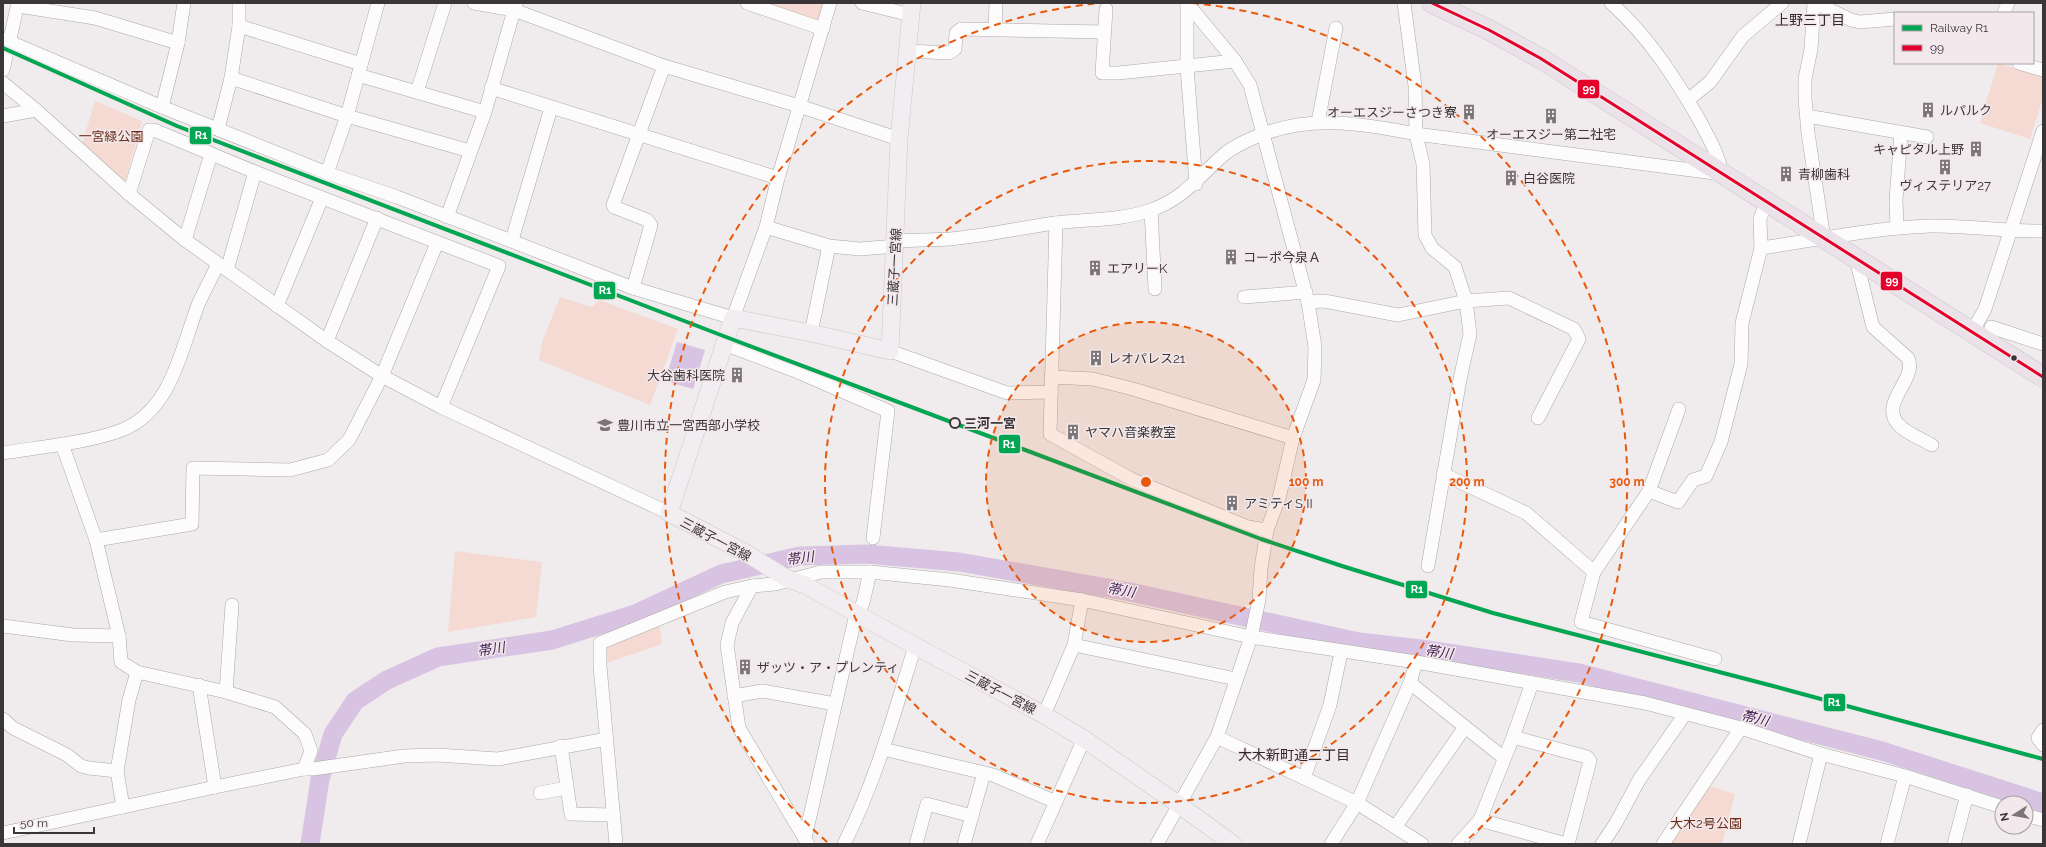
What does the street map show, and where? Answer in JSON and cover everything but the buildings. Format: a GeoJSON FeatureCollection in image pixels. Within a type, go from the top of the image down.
{"type":"FeatureCollection","features":[{"type":"Feature","properties":{"kind":"highway"},"geometry":{"type":"LineString","coordinates":[[1432,3],[1489,30],[1540,58],[2043,377]]}},
{"type":"Feature","properties":{"kind":"main road","name":"三蔵子一宮線"},"geometry":{"type":"LineString","coordinates":[[890,351],[896,243],[899,139],[911,9]]}},
{"type":"Feature","properties":{"kind":"main road","name":"三蔵子一宮線"},"geometry":{"type":"LineString","coordinates":[[733,318],[668,513],[744,552],[784,576],[806,585],[856,614],[1044,715],[1084,739],[1178,804],[1232,844]]}},
{"type":"Feature","properties":{"kind":"main road"},"geometry":{"type":"LineString","coordinates":[[733,318],[811,333],[890,351]]}},
{"type":"Feature","properties":{"kind":"street"},"geometry":{"type":"LineString","coordinates":[[162,107],[178,43],[184,3]]}},
{"type":"Feature","properties":{"kind":"street"},"geometry":{"type":"LineString","coordinates":[[218,129],[231,78],[238,26],[239,3]]}},
{"type":"Feature","properties":{"kind":"street"},"geometry":{"type":"LineString","coordinates":[[327,173],[347,116],[378,3]]}},
{"type":"Feature","properties":{"kind":"street"},"geometry":{"type":"LineString","coordinates":[[417,92],[445,3]]}},
{"type":"Feature","properties":{"kind":"street"},"geometry":{"type":"LineString","coordinates":[[474,3],[515,6],[664,66],[799,106],[899,139]]}},
{"type":"Feature","properties":{"kind":"street"},"geometry":{"type":"LineString","coordinates":[[747,3],[823,29]]}},
{"type":"Feature","properties":{"kind":"street"},"geometry":{"type":"LineString","coordinates":[[7,41],[162,107],[327,173],[512,240],[633,288],[733,318],[766,227],[778,178],[830,3]]}},
{"type":"Feature","properties":{"kind":"street"},"geometry":{"type":"LineString","coordinates":[[862,3],[911,9]]}},
{"type":"Feature","properties":{"kind":"street"},"geometry":{"type":"LineString","coordinates":[[995,30],[996,3]]}},
{"type":"Feature","properties":{"kind":"street"},"geometry":{"type":"LineString","coordinates":[[1157,844],[1178,804],[1217,737],[1252,634],[1259,600],[1261,568],[1267,530],[1279,498],[1293,438],[1314,380],[1315,347],[1307,297],[1250,85],[1235,62],[1187,3]]}},
{"type":"Feature","properties":{"kind":"street"},"geometry":{"type":"LineString","coordinates":[[1187,3],[1187,67],[1196,184]]}},
{"type":"Feature","properties":{"kind":"street"},"geometry":{"type":"LineString","coordinates":[[1404,3],[1415,86],[1416,134],[1423,164],[1425,235],[1432,248],[1455,266],[1466,301],[1470,334],[1460,379],[1428,566]]}},
{"type":"Feature","properties":{"kind":"street"},"geometry":{"type":"LineString","coordinates":[[766,227],[830,246],[860,249],[896,243],[951,238],[1056,223],[1100,219],[1151,210],[1172,201],[1196,184],[1227,152],[1240,144],[1263,134],[1299,123],[1318,122],[1390,129],[1416,134],[1722,174],[1720,160],[1688,100],[1656,51],[1631,21],[1611,3]]}},
{"type":"Feature","properties":{"kind":"street"},"geometry":{"type":"LineString","coordinates":[[1688,100],[1710,82],[1743,36],[1782,3]]}},
{"type":"Feature","properties":{"kind":"street"},"geometry":{"type":"LineString","coordinates":[[1824,239],[1806,116],[1806,79],[1811,49],[1815,3],[1851,20],[1860,22],[1894,19]]}},
{"type":"Feature","properties":{"kind":"street"},"geometry":{"type":"LineString","coordinates":[[3,70],[7,41],[18,4],[96,18],[178,43]]}},
{"type":"Feature","properties":{"kind":"street"},"geometry":{"type":"LineString","coordinates":[[447,217],[485,112],[515,6]]}},
{"type":"Feature","properties":{"kind":"street"},"geometry":{"type":"LineString","coordinates":[[1106,9],[1102,73],[1235,62]]}},
{"type":"Feature","properties":{"kind":"street"},"geometry":{"type":"LineString","coordinates":[[238,26],[359,69],[417,92],[485,112]]}},
{"type":"Feature","properties":{"kind":"street"},"geometry":{"type":"LineString","coordinates":[[1318,122],[1336,28]]}},
{"type":"Feature","properties":{"kind":"street"},"geometry":{"type":"LineString","coordinates":[[908,51],[949,53],[955,49],[956,33],[961,29],[1104,32]]}},
{"type":"Feature","properties":{"kind":"street"},"geometry":{"type":"LineString","coordinates":[[2022,64],[2043,70]]}},
{"type":"Feature","properties":{"kind":"street"},"geometry":{"type":"LineString","coordinates":[[633,288],[652,225],[647,220],[614,207],[613,205],[664,66]]}},
{"type":"Feature","properties":{"kind":"street"},"geometry":{"type":"LineString","coordinates":[[231,78],[347,116],[470,151]]}},
{"type":"Feature","properties":{"kind":"street"},"geometry":{"type":"LineString","coordinates":[[3,83],[36,110],[128,194],[185,240],[327,341],[382,376],[441,407],[668,513]]}},
{"type":"Feature","properties":{"kind":"street"},"geometry":{"type":"LineString","coordinates":[[491,88],[778,178]]}},
{"type":"Feature","properties":{"kind":"street"},"geometry":{"type":"LineString","coordinates":[[512,240],[551,108]]}},
{"type":"Feature","properties":{"kind":"street"},"geometry":{"type":"LineString","coordinates":[[3,116],[36,110]]}},
{"type":"Feature","properties":{"kind":"street"},"geometry":{"type":"LineString","coordinates":[[1806,116],[1901,134],[1927,137]]}},
{"type":"Feature","properties":{"kind":"street"},"geometry":{"type":"LineString","coordinates":[[128,194],[148,130],[154,130],[255,172],[499,266],[441,407]]}},
{"type":"Feature","properties":{"kind":"street"},"geometry":{"type":"LineString","coordinates":[[1972,332],[1983,312],[2043,131]]}},
{"type":"Feature","properties":{"kind":"street"},"geometry":{"type":"LineString","coordinates":[[1897,228],[1896,200],[1901,134]]}},
{"type":"Feature","properties":{"kind":"street"},"geometry":{"type":"LineString","coordinates":[[185,240],[211,154]]}},
{"type":"Feature","properties":{"kind":"street"},"geometry":{"type":"LineString","coordinates":[[3,453],[62,444],[123,430],[153,410],[169,384],[199,303],[222,267],[255,172]]}},
{"type":"Feature","properties":{"kind":"street"},"geometry":{"type":"LineString","coordinates":[[277,306],[322,198]]}},
{"type":"Feature","properties":{"kind":"street"},"geometry":{"type":"LineString","coordinates":[[1649,491],[1678,502],[1693,480],[1706,476],[1721,442],[1741,364],[1742,323],[1761,248],[1760,218],[1766,202]]}},
{"type":"Feature","properties":{"kind":"street"},"geometry":{"type":"LineString","coordinates":[[1151,210],[1155,289]]}},
{"type":"Feature","properties":{"kind":"street"},"geometry":{"type":"LineString","coordinates":[[327,341],[376,218]]}},
{"type":"Feature","properties":{"kind":"street"},"geometry":{"type":"LineString","coordinates":[[1056,223],[1050,434],[1131,479],[1248,527],[1267,530]]}},
{"type":"Feature","properties":{"kind":"street"},"geometry":{"type":"LineString","coordinates":[[1761,248],[1824,239],[1850,233],[1897,228],[1945,226],[2043,231]]}},
{"type":"Feature","properties":{"kind":"street"},"geometry":{"type":"LineString","coordinates":[[96,540],[192,524],[193,468],[290,470],[328,460],[349,440],[382,376],[437,242]]}},
{"type":"Feature","properties":{"kind":"street"},"geometry":{"type":"LineString","coordinates":[[811,333],[830,246]]}},
{"type":"Feature","properties":{"kind":"street"},"geometry":{"type":"LineString","coordinates":[[1856,259],[1873,327],[1908,358],[1911,365],[1910,372],[1895,399],[1893,412],[1894,419],[1899,425],[1932,445]]}},
{"type":"Feature","properties":{"kind":"street"},"geometry":{"type":"LineString","coordinates":[[1244,297],[1307,297],[1398,315],[1466,301],[1509,298],[1574,328],[1579,339],[1538,418]]}},
{"type":"Feature","properties":{"kind":"street"},"geometry":{"type":"LineString","coordinates":[[1991,326],[2043,344]]}},
{"type":"Feature","properties":{"kind":"street"},"geometry":{"type":"LineString","coordinates":[[724,344],[798,372],[888,411],[872,538]]}},
{"type":"Feature","properties":{"kind":"street"},"geometry":{"type":"LineString","coordinates":[[890,351],[1007,393],[1051,392]]}},
{"type":"Feature","properties":{"kind":"street"},"geometry":{"type":"LineString","coordinates":[[1051,377],[1093,379],[1133,389],[1293,438]]}},
{"type":"Feature","properties":{"kind":"street"},"geometry":{"type":"LineString","coordinates":[[1679,409],[1649,491],[1594,572],[1581,622],[1715,659]]}},
{"type":"Feature","properties":{"kind":"street"},"geometry":{"type":"LineString","coordinates":[[62,444],[96,540],[119,636],[121,662],[137,672],[226,692],[275,707],[305,734],[311,751],[309,769]]}},
{"type":"Feature","properties":{"kind":"street"},"geometry":{"type":"LineString","coordinates":[[1443,474],[1526,513],[1594,572]]}},
{"type":"Feature","properties":{"kind":"street"},"geometry":{"type":"LineString","coordinates":[[616,844],[600,666],[600,643],[725,592],[752,586],[775,584],[784,576],[827,571],[870,572],[950,580],[1082,600],[1342,652],[1416,662],[1645,703],[1741,728],[1821,754],[1905,776],[1994,804]]}},
{"type":"Feature","properties":{"kind":"street"},"geometry":{"type":"LineString","coordinates":[[806,841],[856,614],[863,603],[870,572]]}},
{"type":"Feature","properties":{"kind":"street"},"geometry":{"type":"LineString","coordinates":[[752,586],[732,623],[728,637],[727,653],[738,728],[806,841]]}},
{"type":"Feature","properties":{"kind":"street"},"geometry":{"type":"LineString","coordinates":[[1044,715],[1074,645],[1082,600]]}},
{"type":"Feature","properties":{"kind":"street"},"geometry":{"type":"LineString","coordinates":[[226,692],[232,605]]}},
{"type":"Feature","properties":{"kind":"street"},"geometry":{"type":"LineString","coordinates":[[3,626],[73,635],[119,636]]}},
{"type":"Feature","properties":{"kind":"street"},"geometry":{"type":"LineString","coordinates":[[1074,645],[1236,679]]}},
{"type":"Feature","properties":{"kind":"street"},"geometry":{"type":"LineString","coordinates":[[844,844],[861,811],[884,749],[915,646]]}},
{"type":"Feature","properties":{"kind":"street"},"geometry":{"type":"LineString","coordinates":[[1304,778],[1330,705],[1342,652]]}},
{"type":"Feature","properties":{"kind":"street"},"geometry":{"type":"LineString","coordinates":[[1331,844],[1357,803],[1410,683],[1416,662]]}},
{"type":"Feature","properties":{"kind":"street"},"geometry":{"type":"LineString","coordinates":[[123,808],[117,770],[129,700],[137,672]]}},
{"type":"Feature","properties":{"kind":"street"},"geometry":{"type":"LineString","coordinates":[[1410,683],[1504,758]]}},
{"type":"Feature","properties":{"kind":"street"},"geometry":{"type":"LineString","coordinates":[[1458,844],[1480,820],[1504,758],[1514,737],[1532,683]]}},
{"type":"Feature","properties":{"kind":"street"},"geometry":{"type":"LineString","coordinates":[[198,685],[215,786]]}},
{"type":"Feature","properties":{"kind":"street"},"geometry":{"type":"LineString","coordinates":[[734,696],[762,691],[835,704]]}},
{"type":"Feature","properties":{"kind":"street"},"geometry":{"type":"LineString","coordinates":[[1602,844],[1616,823],[1639,780],[1685,714]]}},
{"type":"Feature","properties":{"kind":"street"},"geometry":{"type":"LineString","coordinates":[[3,719],[13,728],[67,755],[81,766],[117,770]]}},
{"type":"Feature","properties":{"kind":"street"},"geometry":{"type":"LineString","coordinates":[[1396,826],[1465,727]]}},
{"type":"Feature","properties":{"kind":"street"},"geometry":{"type":"LineString","coordinates":[[1663,844],[1741,728]]}},
{"type":"Feature","properties":{"kind":"street"},"geometry":{"type":"LineString","coordinates":[[2043,730],[2038,738],[2043,745]]}},
{"type":"Feature","properties":{"kind":"street"},"geometry":{"type":"LineString","coordinates":[[1217,737],[1357,803],[1396,826],[1422,844]]}},
{"type":"Feature","properties":{"kind":"street"},"geometry":{"type":"LineString","coordinates":[[1480,820],[1529,840],[1567,844],[1590,761],[1587,756],[1514,737]]}},
{"type":"Feature","properties":{"kind":"street"},"geometry":{"type":"LineString","coordinates":[[3,833],[123,808],[215,786],[309,769],[342,766],[404,756],[437,755],[498,759],[545,751],[561,746],[607,739]]}},
{"type":"Feature","properties":{"kind":"street"},"geometry":{"type":"LineString","coordinates":[[1037,844],[1084,739]]}},
{"type":"Feature","properties":{"kind":"street"},"geometry":{"type":"LineString","coordinates":[[561,746],[571,814],[613,815]]}},
{"type":"Feature","properties":{"kind":"street"},"geometry":{"type":"LineString","coordinates":[[884,749],[993,775],[1056,802]]}},
{"type":"Feature","properties":{"kind":"street"},"geometry":{"type":"LineString","coordinates":[[1799,844],[1821,754]]}},
{"type":"Feature","properties":{"kind":"street"},"geometry":{"type":"LineString","coordinates":[[964,844],[984,773]]}},
{"type":"Feature","properties":{"kind":"street"},"geometry":{"type":"LineString","coordinates":[[1887,844],[1905,776]]}},
{"type":"Feature","properties":{"kind":"street"},"geometry":{"type":"LineString","coordinates":[[540,793],[566,788]]}},
{"type":"Feature","properties":{"kind":"street"},"geometry":{"type":"LineString","coordinates":[[1954,844],[1967,795]]}},
{"type":"Feature","properties":{"kind":"street"},"geometry":{"type":"LineString","coordinates":[[916,844],[927,804],[972,816]]}},
{"type":"Feature","properties":{"kind":"green space"},"geometry":{"type":"Polygon","coordinates":[[[760,3],[825,3],[820,20],[817,21],[760,3]]]}},
{"type":"Feature","properties":{"kind":"green space"},"geometry":{"type":"Polygon","coordinates":[[[1998,64],[2043,77],[2043,98],[2030,139],[1980,123],[1998,64]]]}},
{"type":"Feature","properties":{"kind":"green space","name":"一宮緑公園"},"geometry":{"type":"Polygon","coordinates":[[[95,101],[142,121],[126,179],[121,181],[82,144],[95,101]]]}},
{"type":"Feature","properties":{"kind":"green space"},"geometry":{"type":"Polygon","coordinates":[[[560,297],[592,307],[599,300],[678,329],[650,405],[539,360],[542,342],[560,297]]]}},
{"type":"Feature","properties":{"kind":"green space"},"geometry":{"type":"Polygon","coordinates":[[[455,551],[542,562],[536,617],[448,632],[455,551]]]}},
{"type":"Feature","properties":{"kind":"green space"},"geometry":{"type":"Polygon","coordinates":[[[659,622],[662,644],[604,664],[604,645],[659,622]]]}},
{"type":"Feature","properties":{"kind":"green space","name":"大木2号公園"},"geometry":{"type":"Polygon","coordinates":[[[1706,785],[1735,794],[1722,844],[1675,844],[1667,842],[1706,785]]]}},
{"type":"Feature","properties":{"kind":"shaded area"},"geometry":{"type":"Polygon","coordinates":[[[677,342],[705,350],[693,389],[665,381],[677,342]]]}},
{"type":"Feature","properties":{"kind":"waterway","name":"帯川"},"geometry":{"type":"LineString","coordinates":[[310,844],[320,779],[333,734],[355,701],[387,680],[438,657],[552,640],[635,614],[721,574],[800,556],[866,554],[959,562],[1130,592],[1359,642],[1421,649],[1579,673],[1882,751],[2043,803]]}},
{"type":"Feature","properties":{"kind":"rail line","name":"R1"},"geometry":{"type":"LineString","coordinates":[[3,48],[177,126],[726,337],[1261,539],[1493,613],[1773,686],[2043,759]]}},
{"type":"Feature","properties":{"kind":"transit line","name":"99"},"geometry":{"type":"LineString","coordinates":[[1432,3],[1489,30],[1540,58],[2043,377]]}},
{"type":"Feature","properties":{"kind":"place","name":"ルパルク"},"geometry":{"type":"Point","coordinates":[1928,110]}},
{"type":"Feature","properties":{"kind":"place","name":"オーエスジーさつき寮"},"geometry":{"type":"Point","coordinates":[1469,112]}},
{"type":"Feature","properties":{"kind":"place","name":"オーエスジー第二社宅"},"geometry":{"type":"Point","coordinates":[1551,116]}},
{"type":"Feature","properties":{"kind":"place","name":"キャピタル上野"},"geometry":{"type":"Point","coordinates":[1976,149]}},
{"type":"Feature","properties":{"kind":"place","name":"ヴィステリア27"},"geometry":{"type":"Point","coordinates":[1945,167]}},
{"type":"Feature","properties":{"kind":"place","name":"青柳歯科"},"geometry":{"type":"Point","coordinates":[1786,174]}},
{"type":"Feature","properties":{"kind":"place","name":"白谷医院"},"geometry":{"type":"Point","coordinates":[1511,178]}},
{"type":"Feature","properties":{"kind":"place","name":"コーポ今泉Ａ"},"geometry":{"type":"Point","coordinates":[1231,257]}},
{"type":"Feature","properties":{"kind":"place","name":"エアリーK"},"geometry":{"type":"Point","coordinates":[1095,268]}},
{"type":"Feature","properties":{"kind":"place","name":"レオパレス21"},"geometry":{"type":"Point","coordinates":[1096,358]}},
{"type":"Feature","properties":{"kind":"place","name":"大谷歯科医院"},"geometry":{"type":"Point","coordinates":[737,375]}},
{"type":"Feature","properties":{"kind":"place","name":"三河一宮"},"geometry":{"type":"Point","coordinates":[955,423]}},
{"type":"Feature","properties":{"kind":"place","name":"豊川市立一宮西部小学校"},"geometry":{"type":"Point","coordinates":[605,425]}},
{"type":"Feature","properties":{"kind":"place","name":"ヤマハ音楽教室"},"geometry":{"type":"Point","coordinates":[1073,432]}},
{"type":"Feature","properties":{"kind":"place","name":"アミティS II"},"geometry":{"type":"Point","coordinates":[1232,503]}},
{"type":"Feature","properties":{"kind":"place","name":"ザッツ・ア・プレンティ"},"geometry":{"type":"Point","coordinates":[745,667]}},
{"type":"Feature","properties":{"kind":"district","name":"上野三丁目"},"geometry":{"type":"Point","coordinates":[1810,20]}},
{"type":"Feature","properties":{"kind":"district","name":"大木新町通二丁目"},"geometry":{"type":"Point","coordinates":[1294,755]}}]}
